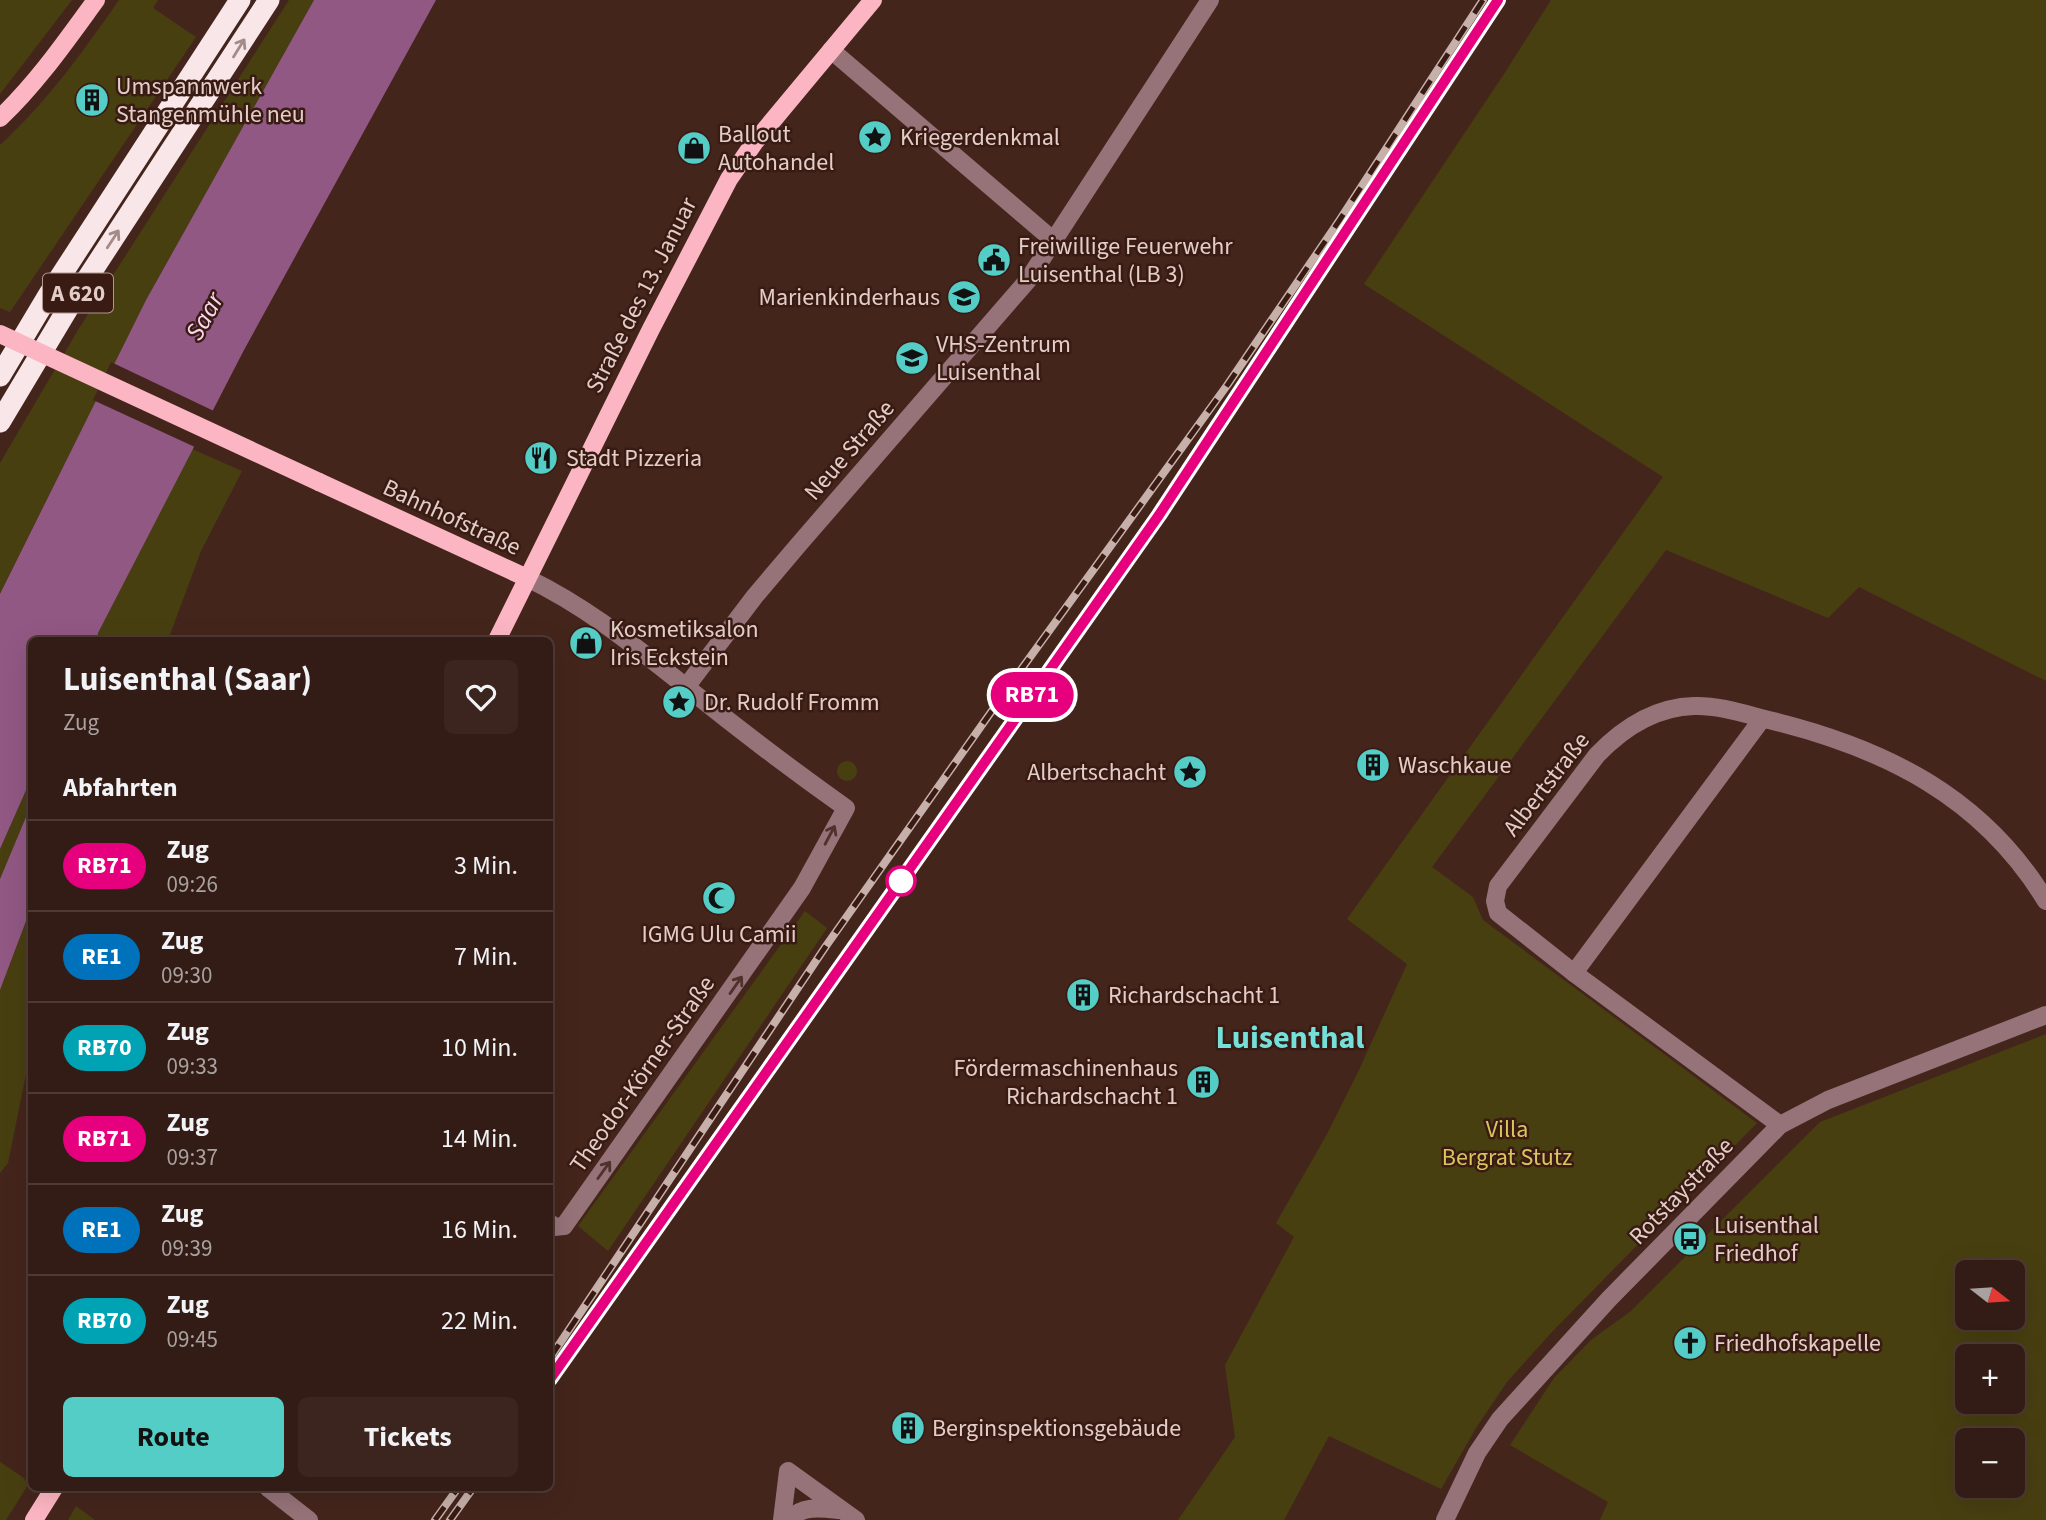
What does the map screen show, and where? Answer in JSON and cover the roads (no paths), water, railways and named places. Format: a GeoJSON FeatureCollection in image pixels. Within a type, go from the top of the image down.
{"type":"FeatureCollection","features":[{"type":"Feature","properties":{"kind":"highway","name":"A 620"},"geometry":{"type":"LineString","coordinates":[[0,376],[49,294],[240,0]]}},
{"type":"Feature","properties":{"kind":"highway","name":"A 620"},"geometry":{"type":"LineString","coordinates":[[0,422],[70,305],[269,0]]}},
{"type":"Feature","properties":{"kind":"main road"},"geometry":{"type":"LineString","coordinates":[[0,118],[18,101],[53,58],[96,0]]}},
{"type":"Feature","properties":{"kind":"main road","name":"Straße des 13. Januar"},"geometry":{"type":"LineString","coordinates":[[498,637],[717,200],[754,144],[873,0]]}},
{"type":"Feature","properties":{"kind":"main road","name":"Bahnhofstraße"},"geometry":{"type":"LineString","coordinates":[[0,334],[527,578]]}},
{"type":"Feature","properties":{"kind":"main road"},"geometry":{"type":"LineString","coordinates":[[38,1513],[52,1491]]}},
{"type":"Feature","properties":{"kind":"street","name":"Neue Straße"},"geometry":{"type":"LineString","coordinates":[[686,687],[800,543],[1010,303],[1054,241],[1210,0]]}},
{"type":"Feature","properties":{"kind":"street"},"geometry":{"type":"LineString","coordinates":[[831,50],[1054,241]]}},
{"type":"Feature","properties":{"kind":"street","name":"Bahnhofstraße"},"geometry":{"type":"LineString","coordinates":[[527,578],[572,601],[618,633],[794,771],[846,808]]}},
{"type":"Feature","properties":{"kind":"street","name":"Albertstraße"},"geometry":{"type":"LineString","coordinates":[[1780,1125],[1574,973],[1498,913],[1495,901],[1503,879],[1597,755],[1629,726],[1649,716],[1694,706],[1713,707],[1805,729],[1899,764],[1950,797],[1993,835],[2021,866],[2046,901]]}},
{"type":"Feature","properties":{"kind":"street"},"geometry":{"type":"LineString","coordinates":[[1574,973],[1762,719]]}},
{"type":"Feature","properties":{"kind":"street","name":"Theodor-Körner-Straße"},"geometry":{"type":"LineString","coordinates":[[557,1224],[794,899],[846,808]]}},
{"type":"Feature","properties":{"kind":"street","name":"Rotstaystraße"},"geometry":{"type":"LineString","coordinates":[[1445,1520],[1477,1453],[1500,1419],[1609,1299],[1780,1125],[1828,1100],[2046,1015]]}},
{"type":"Feature","properties":{"kind":"street"},"geometry":{"type":"LineString","coordinates":[[782,1520],[788,1471],[849,1515]]}},
{"type":"Feature","properties":{"kind":"street"},"geometry":{"type":"LineString","coordinates":[[272,1491],[309,1520]]}},
{"type":"Feature","properties":{"kind":"street"},"geometry":{"type":"LineString","coordinates":[[789,1520],[806,1509],[821,1508],[849,1515]]}},
{"type":"Feature","properties":{"kind":"water","name":"Saar"},"geometry":{"type":"Polygon","coordinates":[[[314,0],[436,0],[244,350],[97,637],[28,637],[28,786],[0,849],[0,594],[146,300],[314,0]]]}},
{"type":"Feature","properties":{"kind":"water"},"geometry":{"type":"Polygon","coordinates":[[[28,812],[28,916],[0,990],[0,879],[28,812]]]}},
{"type":"Feature","properties":{"kind":"railway"},"geometry":{"type":"LineString","coordinates":[[553,1354],[826,946],[1020,671],[1228,384],[1339,221],[1483,0]]}},
{"type":"Feature","properties":{"kind":"railway"},"geometry":{"type":"LineString","coordinates":[[553,1375],[1159,515],[1498,0]]}},
{"type":"Feature","properties":{"kind":"railway"},"geometry":{"type":"LineString","coordinates":[[435,1520],[456,1491]]}},
{"type":"Feature","properties":{"kind":"railway"},"geometry":{"type":"LineString","coordinates":[[450,1520],[471,1491]]}},
{"type":"Feature","properties":{"kind":"train","name":"RB71"},"geometry":{"type":"LineString","coordinates":[[553,1375],[1159,515],[1498,0]]}},
{"type":"Feature","properties":{"kind":"place","name":"Umspannwerk Stangenmühle neu"},"geometry":{"type":"Point","coordinates":[92,100]}},
{"type":"Feature","properties":{"kind":"place","name":"Kriegerdenkmal"},"geometry":{"type":"Point","coordinates":[875,137]}},
{"type":"Feature","properties":{"kind":"place","name":"Ballout Autohandel"},"geometry":{"type":"Point","coordinates":[694,148]}},
{"type":"Feature","properties":{"kind":"place","name":"Freiwillige Feuerwehr Luisenthal (LB 3)"},"geometry":{"type":"Point","coordinates":[994,260]}},
{"type":"Feature","properties":{"kind":"place","name":"Marienkinderhaus"},"geometry":{"type":"Point","coordinates":[964,297]}},
{"type":"Feature","properties":{"kind":"place","name":"VHS-Zentrum Luisenthal"},"geometry":{"type":"Point","coordinates":[912,358]}},
{"type":"Feature","properties":{"kind":"place","name":"Stadt Pizzeria"},"geometry":{"type":"Point","coordinates":[541,458]}},
{"type":"Feature","properties":{"kind":"place","name":"Kosmetiksalon Iris Eckstein"},"geometry":{"type":"Point","coordinates":[586,643]}},
{"type":"Feature","properties":{"kind":"place","name":"Dr. Rudolf Fromm"},"geometry":{"type":"Point","coordinates":[679,702]}},
{"type":"Feature","properties":{"kind":"place","name":"Waschkaue"},"geometry":{"type":"Point","coordinates":[1373,765]}},
{"type":"Feature","properties":{"kind":"place","name":"Albertschacht"},"geometry":{"type":"Point","coordinates":[1190,772]}},
{"type":"Feature","properties":{"kind":"place","name":"IGMG Ulu Camii"},"geometry":{"type":"Point","coordinates":[719,898]}},
{"type":"Feature","properties":{"kind":"place","name":"Richardschacht 1"},"geometry":{"type":"Point","coordinates":[1083,995]}},
{"type":"Feature","properties":{"kind":"place","name":"Fördermaschinenhaus Richardschacht 1"},"geometry":{"type":"Point","coordinates":[1203,1082]}},
{"type":"Feature","properties":{"kind":"place","name":"Luisenthal Friedhof"},"geometry":{"type":"Point","coordinates":[1690,1239]}},
{"type":"Feature","properties":{"kind":"place","name":"Friedhofskapelle"},"geometry":{"type":"Point","coordinates":[1690,1343]}},
{"type":"Feature","properties":{"kind":"place","name":"Berginspektionsgebäude"},"geometry":{"type":"Point","coordinates":[908,1428]}},
{"type":"Feature","properties":{"kind":"district","name":"Luisenthal"},"geometry":{"type":"Point","coordinates":[1290,1037]}},
{"type":"Feature","properties":{"kind":"park label","name":"Villa Bergrat Stutz"},"geometry":{"type":"Point","coordinates":[1507,1143]}}]}
